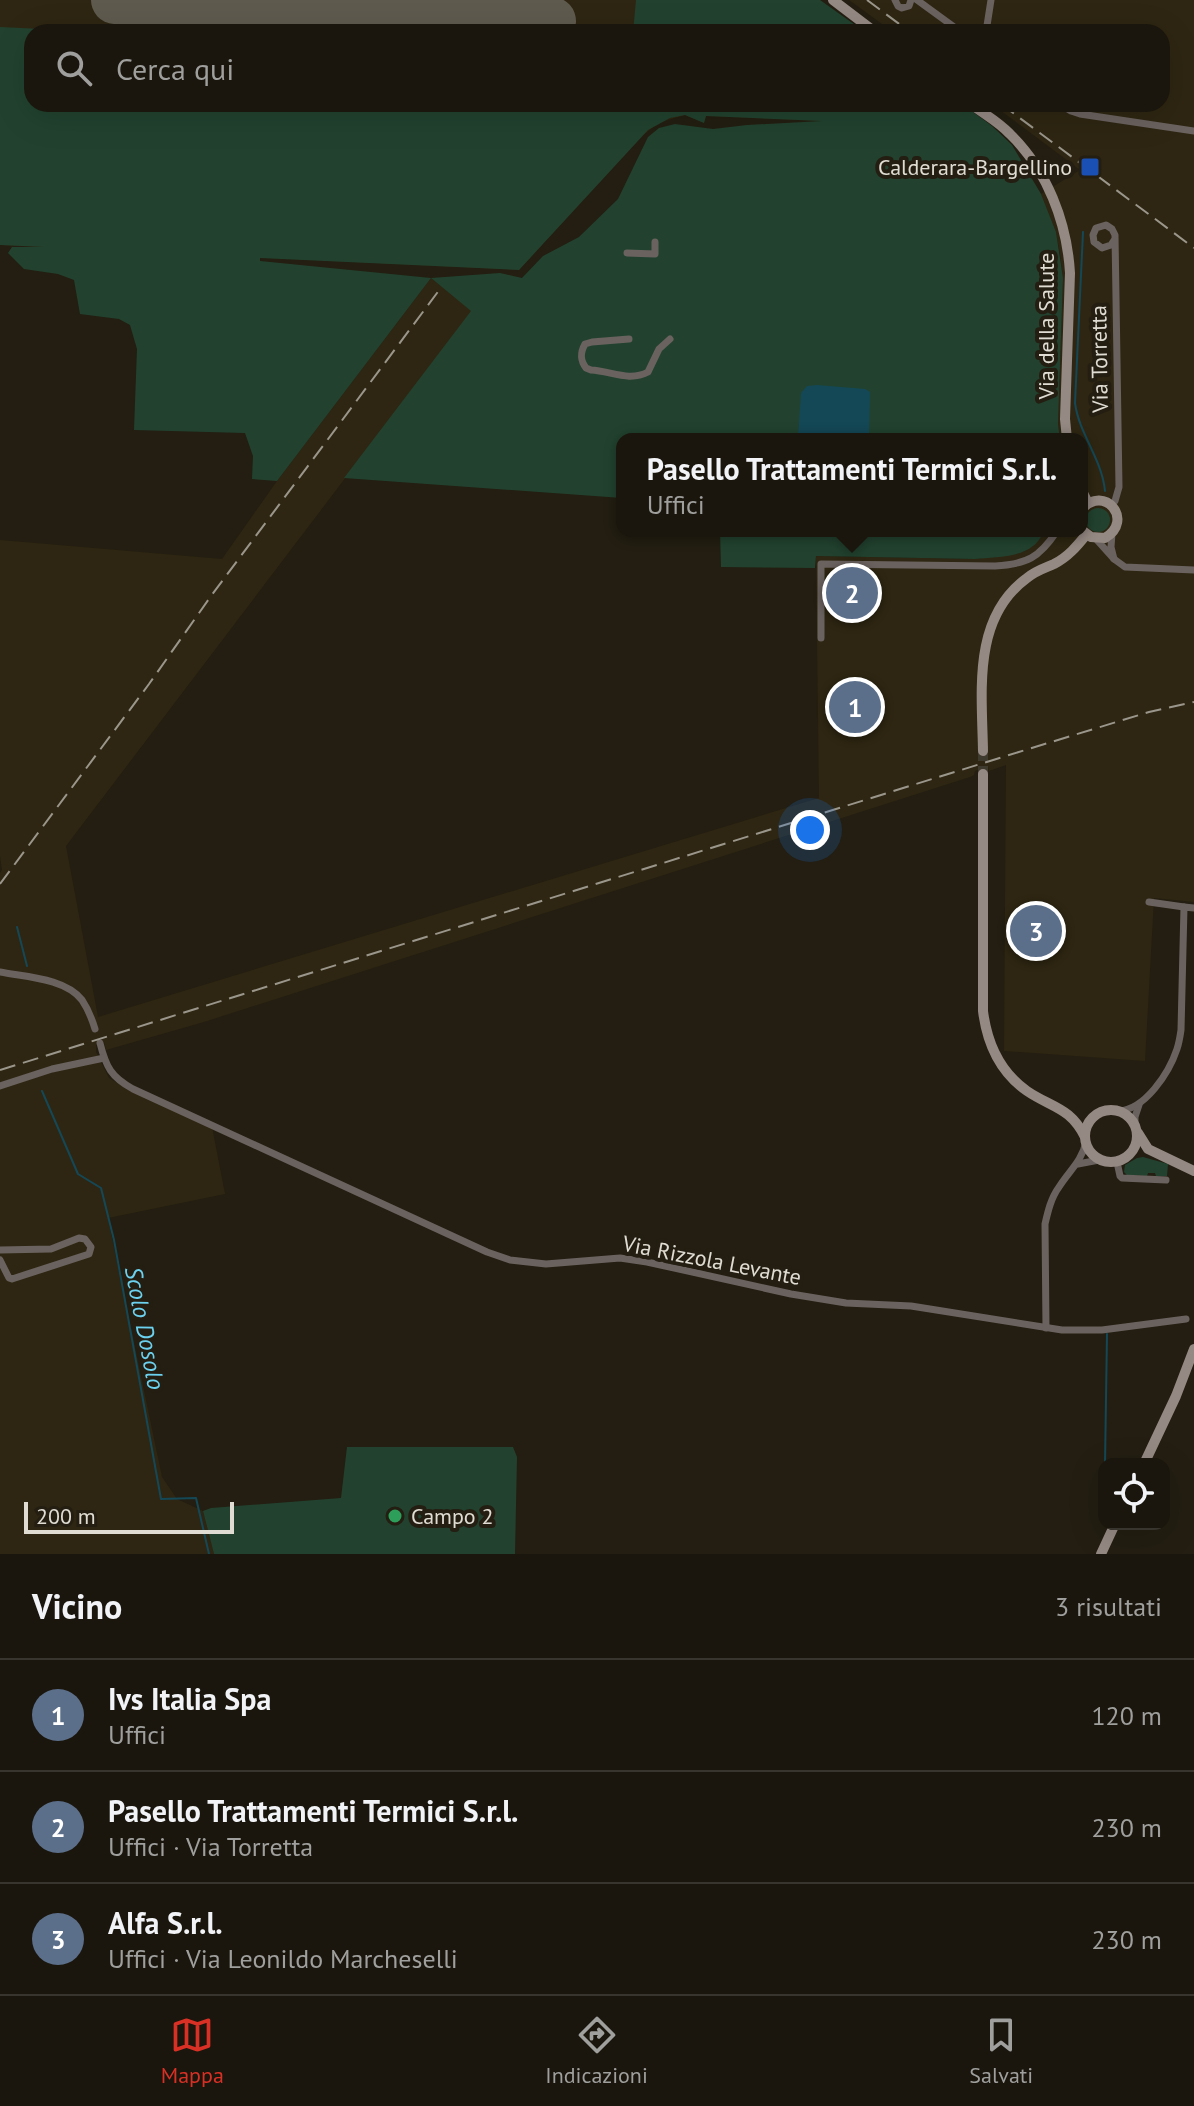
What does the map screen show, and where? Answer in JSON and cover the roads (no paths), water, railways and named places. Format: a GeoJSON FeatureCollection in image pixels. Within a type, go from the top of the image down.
{"type":"FeatureCollection","features":[{"type":"Feature","properties":{"kind":"street"},"geometry":{"type":"LineString","coordinates":[[833,0],[864,24]]}},
{"type":"Feature","properties":{"kind":"street"},"geometry":{"type":"LineString","coordinates":[[895,0],[902,8],[914,0],[949,24]]}},
{"type":"Feature","properties":{"kind":"street"},"geometry":{"type":"LineString","coordinates":[[987,24],[991,0]]}},
{"type":"Feature","properties":{"kind":"street","name":"Via della Salute"},"geometry":{"type":"LineString","coordinates":[[981,112],[1010,134],[1027,153],[1051,194],[1063,226],[1070,273],[1066,433]]}},
{"type":"Feature","properties":{"kind":"street"},"geometry":{"type":"LineString","coordinates":[[1076,112],[1194,131]]}},
{"type":"Feature","properties":{"kind":"street"},"geometry":{"type":"LineString","coordinates":[[1105,248],[1115,239],[1110,227],[1102,225],[1096,228],[1094,242],[1116,258]]}},
{"type":"Feature","properties":{"kind":"street","name":"Via Torretta"},"geometry":{"type":"LineString","coordinates":[[1111,505],[1119,487],[1115,239]]}},
{"type":"Feature","properties":{"kind":"street"},"geometry":{"type":"LineString","coordinates":[[627,253],[655,254],[655,242]]}},
{"type":"Feature","properties":{"kind":"street"},"geometry":{"type":"LineString","coordinates":[[629,339],[585,344],[581,357],[583,363],[591,370],[638,377],[648,372],[659,349],[670,339]]}},
{"type":"Feature","properties":{"kind":"street"},"geometry":{"type":"LineString","coordinates":[[1088,506],[1102,501],[1111,505],[1118,519],[1112,533],[1114,559]]}},
{"type":"Feature","properties":{"kind":"street"},"geometry":{"type":"LineString","coordinates":[[1088,534],[1105,538],[1112,533]]}},
{"type":"Feature","properties":{"kind":"street"},"geometry":{"type":"LineString","coordinates":[[1088,534],[1121,565],[1194,570]]}},
{"type":"Feature","properties":{"kind":"street"},"geometry":{"type":"LineString","coordinates":[[821,638],[821,564],[1017,564],[1040,553],[1052,537]]}},
{"type":"Feature","properties":{"kind":"street"},"geometry":{"type":"LineString","coordinates":[[983,751],[983,655],[994,620],[1021,582],[1067,556],[1085,537]]}},
{"type":"Feature","properties":{"kind":"street"},"geometry":{"type":"LineString","coordinates":[[983,774],[983,1001],[986,1032],[1001,1064],[1013,1079],[1027,1092],[1070,1115],[1078,1124],[1091,1153],[1099,1160]]}},
{"type":"Feature","properties":{"kind":"street"},"geometry":{"type":"LineString","coordinates":[[1149,902],[1194,908]]}},
{"type":"Feature","properties":{"kind":"street"},"geometry":{"type":"LineString","coordinates":[[1070,1115],[1124,1111],[1140,1103],[1170,1066],[1181,1030],[1184,907]]}},
{"type":"Feature","properties":{"kind":"street"},"geometry":{"type":"LineString","coordinates":[[0,972],[71,990],[90,1013],[95,1029]]}},
{"type":"Feature","properties":{"kind":"street","name":"Via Rizzola Levante"},"geometry":{"type":"LineString","coordinates":[[100,1043],[111,1073],[133,1089],[510,1260],[546,1264],[620,1258],[791,1294],[846,1303],[911,1306],[1046,1328],[1088,1331],[1186,1319]]}},
{"type":"Feature","properties":{"kind":"street"},"geometry":{"type":"LineString","coordinates":[[0,1086],[52,1069],[104,1058]]}},
{"type":"Feature","properties":{"kind":"street"},"geometry":{"type":"LineString","coordinates":[[1140,1103],[1135,1117],[1137,1143],[1122,1160],[1120,1176],[1166,1180]]}},
{"type":"Feature","properties":{"kind":"street"},"geometry":{"type":"LineString","coordinates":[[1118,1111],[1127,1115],[1144,1144],[1157,1154],[1194,1171]]}},
{"type":"Feature","properties":{"kind":"street"},"geometry":{"type":"LineString","coordinates":[[1046,1328],[1045,1224],[1048,1211],[1058,1188],[1084,1151],[1087,1125],[1101,1112]]}},
{"type":"Feature","properties":{"kind":"street"},"geometry":{"type":"LineString","coordinates":[[1076,1165],[1099,1160],[1111,1163],[1141,1154],[1157,1154]]}},
{"type":"Feature","properties":{"kind":"street"},"geometry":{"type":"LineString","coordinates":[[0,1250],[51,1249],[79,1238],[85,1239],[91,1247],[89,1254],[12,1279],[0,1260]]}},
{"type":"Feature","properties":{"kind":"street"},"geometry":{"type":"LineString","coordinates":[[1147,1458],[1194,1349]]}},
{"type":"Feature","properties":{"kind":"street"},"geometry":{"type":"LineString","coordinates":[[1176,1396],[1194,1365]]}},
{"type":"Feature","properties":{"kind":"street"},"geometry":{"type":"LineString","coordinates":[[1101,1554],[1112,1530]]}},
{"type":"Feature","properties":{"kind":"water"},"geometry":{"type":"Polygon","coordinates":[[[807,386],[865,389],[870,392],[869,433],[798,433],[801,393],[807,386]]]}},
{"type":"Feature","properties":{"kind":"waterway"},"geometry":{"type":"LineString","coordinates":[[1083,232],[1075,403],[1085,433]]}},
{"type":"Feature","properties":{"kind":"waterway"},"geometry":{"type":"LineString","coordinates":[[1088,441],[1100,468],[1105,491]]}},
{"type":"Feature","properties":{"kind":"waterway","name":"Scolo Dosolo"},"geometry":{"type":"LineString","coordinates":[[17,927],[27,966]]}},
{"type":"Feature","properties":{"kind":"waterway","name":"Scolo Dosolo"},"geometry":{"type":"LineString","coordinates":[[42,1091],[78,1174],[101,1188],[114,1240],[161,1499],[196,1498],[209,1554]]}},
{"type":"Feature","properties":{"kind":"waterway"},"geometry":{"type":"LineString","coordinates":[[1105,1458],[1107,1334]]}},
{"type":"Feature","properties":{"kind":"tunnel"},"geometry":{"type":"LineString","coordinates":[[983,751],[983,774]]}},
{"type":"Feature","properties":{"kind":"railway"},"geometry":{"type":"LineString","coordinates":[[867,0],[899,24]]}},
{"type":"Feature","properties":{"kind":"railway"},"geometry":{"type":"LineString","coordinates":[[1012,112],[1194,248]]}},
{"type":"Feature","properties":{"kind":"railway"},"geometry":{"type":"LineString","coordinates":[[0,884],[440,289]]}},
{"type":"Feature","properties":{"kind":"railway"},"geometry":{"type":"LineString","coordinates":[[0,1070],[1009,755],[1149,712],[1194,702]]}},
{"type":"Feature","properties":{"kind":"place","name":"Calderara-Bargellino"},"geometry":{"type":"Point","coordinates":[1090,167]}},
{"type":"Feature","properties":{"kind":"place","name":"Pasello Trattamenti Termici S.r.l."},"geometry":{"type":"Point","coordinates":[852,593]}},
{"type":"Feature","properties":{"kind":"place","name":"Ivs Italia Spa"},"geometry":{"type":"Point","coordinates":[855,707]}},
{"type":"Feature","properties":{"kind":"place","name":"Alfa S.r.l."},"geometry":{"type":"Point","coordinates":[1036,931]}},
{"type":"Feature","properties":{"kind":"place","name":"Campo 2"},"geometry":{"type":"Point","coordinates":[395,1516]}}]}
